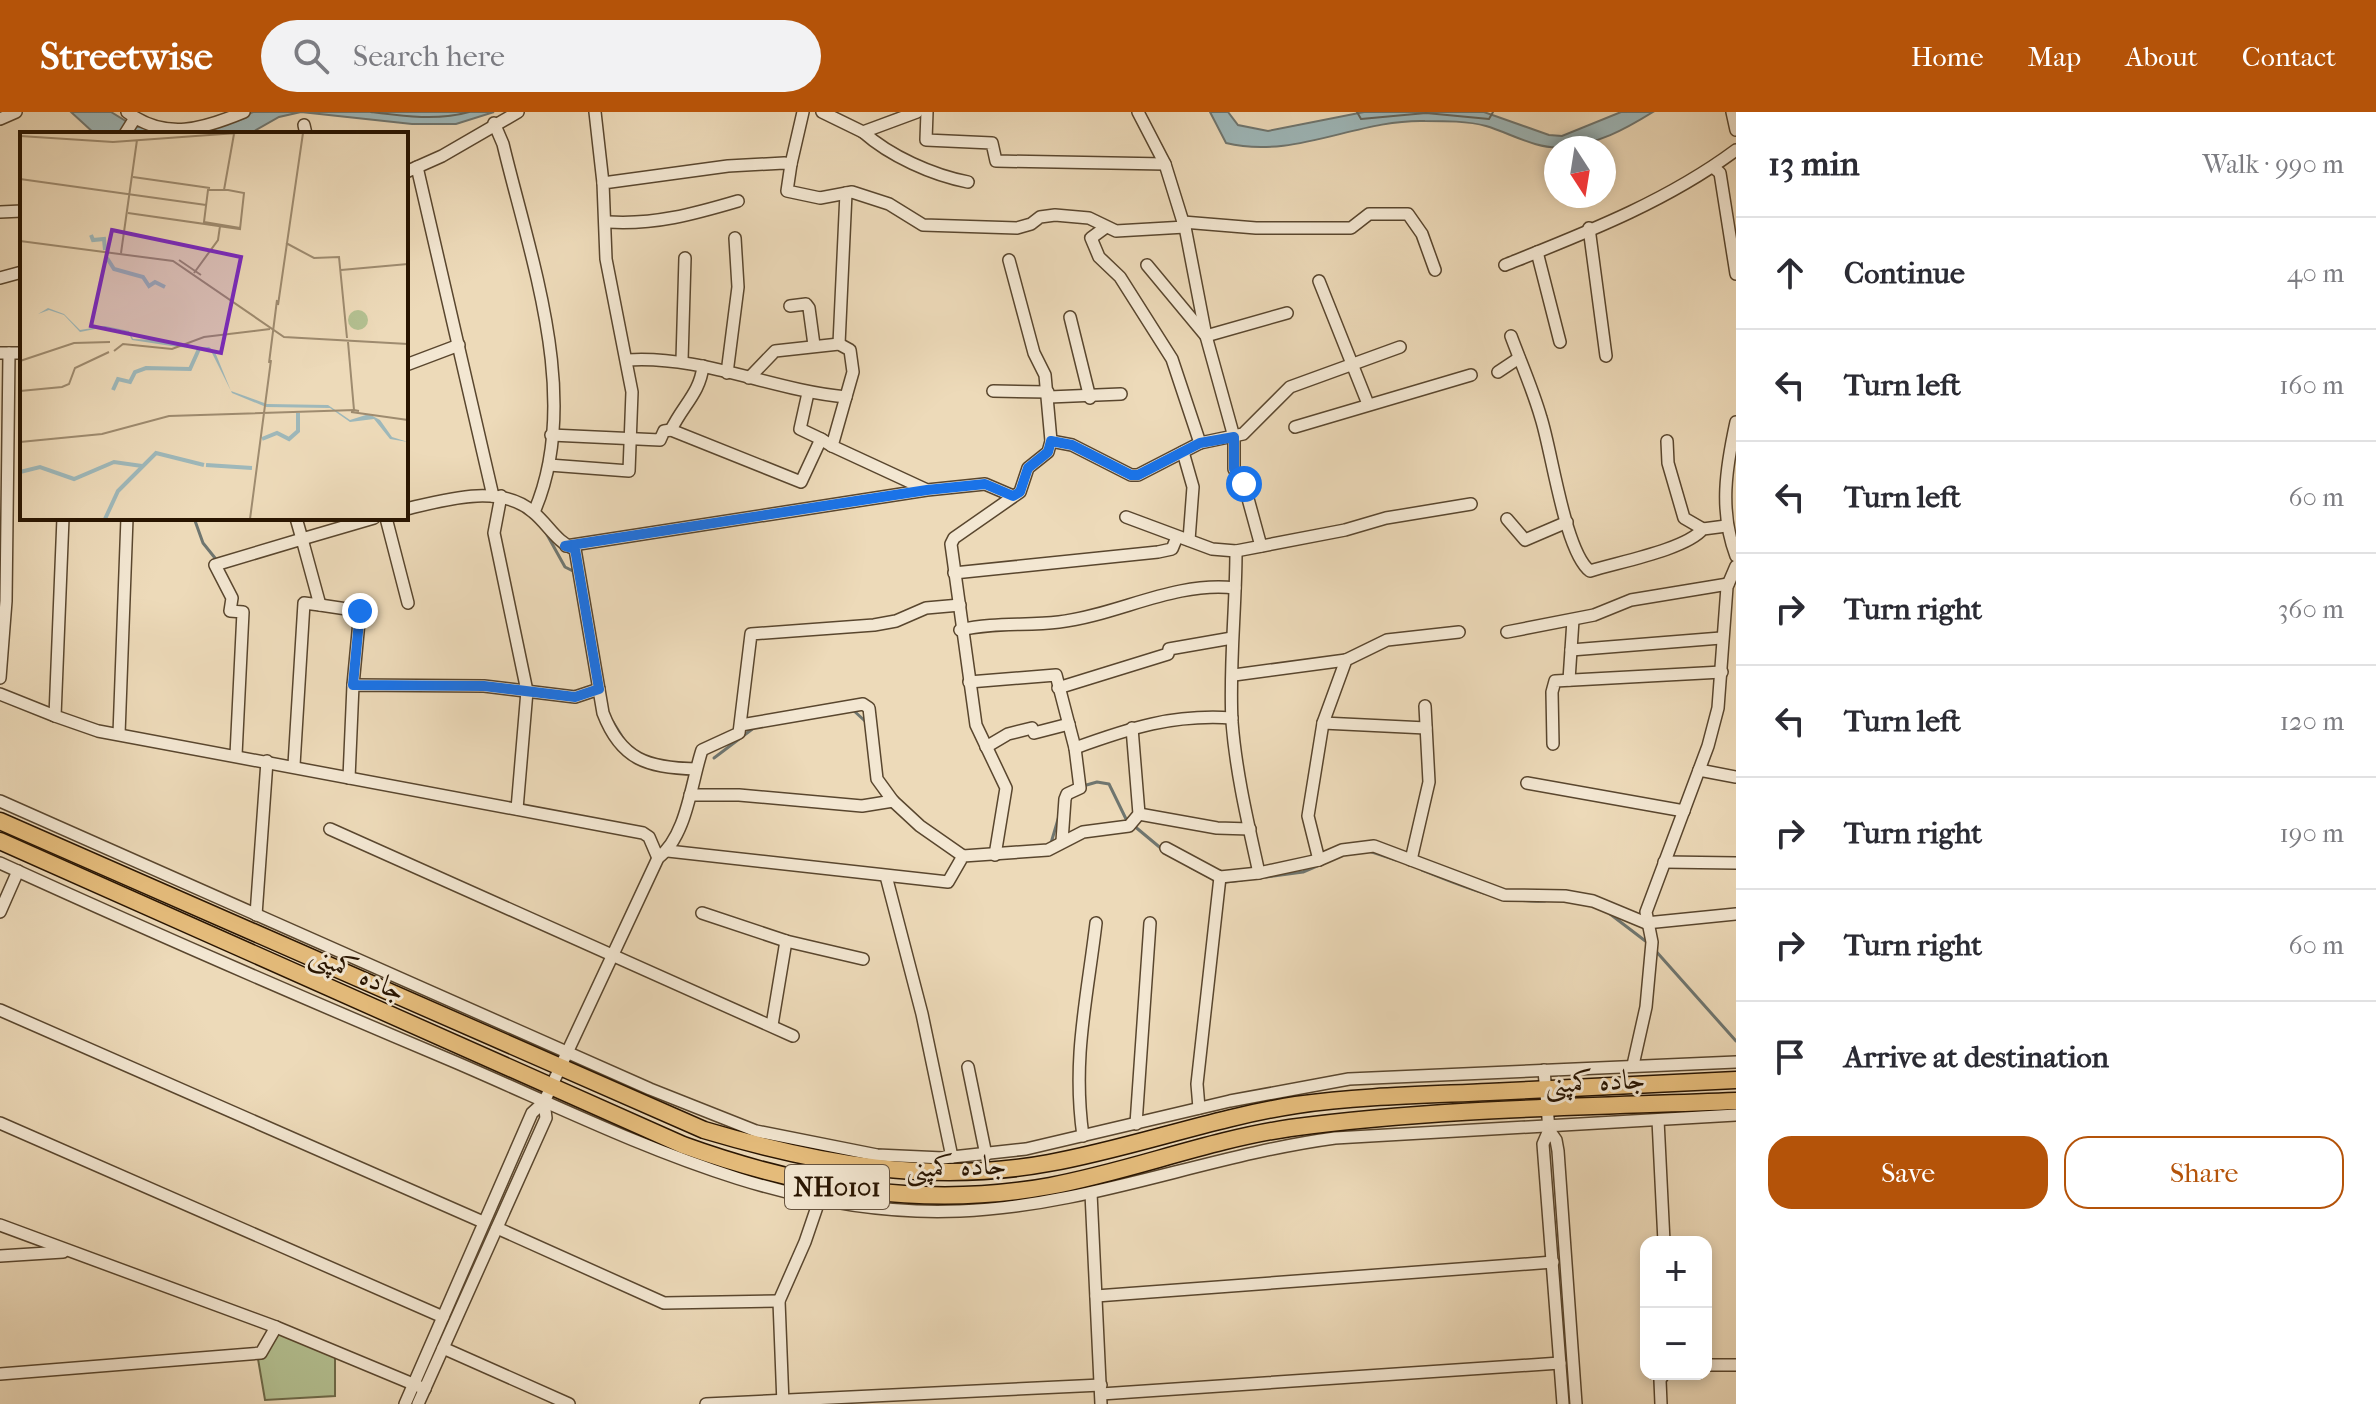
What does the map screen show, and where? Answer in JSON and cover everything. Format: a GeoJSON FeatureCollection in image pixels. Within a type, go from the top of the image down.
{"type":"FeatureCollection","features":[{"type":"Feature","properties":{"kind":"highway","name":"جاده کمپنی"},"geometry":{"type":"LineString","coordinates":[[0,821],[562,1057],[704,1130],[764,1148],[857,1168],[948,1174],[1051,1163],[1295,1106],[1354,1098],[1736,1080]]}},
{"type":"Feature","properties":{"kind":"highway","name":"جاده کمپنی"},"geometry":{"type":"LineString","coordinates":[[0,841],[683,1145],[746,1168],[847,1197],[958,1204],[1050,1186],[1287,1129],[1548,1121],[1736,1101]]}},
{"type":"Feature","properties":{"kind":"street"},"geometry":{"type":"LineString","coordinates":[[0,119],[16,112]]}},
{"type":"Feature","properties":{"kind":"street"},"geometry":{"type":"LineString","coordinates":[[131,118],[154,128],[199,130],[244,112]]}},
{"type":"Feature","properties":{"kind":"street"},"geometry":{"type":"LineString","coordinates":[[517,809],[527,691],[494,533],[497,496],[412,169],[442,156],[494,123],[518,112]]}},
{"type":"Feature","properties":{"kind":"street"},"geometry":{"type":"LineString","coordinates":[[549,465],[629,471],[632,438],[627,360],[606,259],[608,222],[595,112]]}},
{"type":"Feature","properties":{"kind":"street"},"geometry":{"type":"LineString","coordinates":[[803,112],[787,191],[820,198],[846,193],[889,204],[923,225],[1017,228],[1031,224],[1040,217],[1055,215],[1089,218],[1116,231],[1184,224],[1351,228],[1369,214],[1408,214],[1422,234],[1435,270]]}},
{"type":"Feature","properties":{"kind":"street"},"geometry":{"type":"LineString","coordinates":[[822,112],[863,132],[883,149],[946,178],[968,182]]}},
{"type":"Feature","properties":{"kind":"street"},"geometry":{"type":"LineString","coordinates":[[863,132],[917,112]]}},
{"type":"Feature","properties":{"kind":"street"},"geometry":{"type":"LineString","coordinates":[[927,112],[926,140],[992,143],[996,161],[1165,164]]}},
{"type":"Feature","properties":{"kind":"street"},"geometry":{"type":"LineString","coordinates":[[1138,112],[1165,164],[1184,224],[1188,261],[1234,437],[1234,469],[1244,484],[1261,546]]}},
{"type":"Feature","properties":{"kind":"street"},"geometry":{"type":"LineString","coordinates":[[1732,112],[1736,130]]}},
{"type":"Feature","properties":{"kind":"street"},"geometry":{"type":"LineString","coordinates":[[494,123],[503,144],[539,288],[556,406],[549,465],[534,512]]}},
{"type":"Feature","properties":{"kind":"street"},"geometry":{"type":"LineString","coordinates":[[1505,265],[1589,228],[1621,219],[1713,167],[1736,150]]}},
{"type":"Feature","properties":{"kind":"street"},"geometry":{"type":"LineString","coordinates":[[603,183],[728,166],[791,164]]}},
{"type":"Feature","properties":{"kind":"street"},"geometry":{"type":"LineString","coordinates":[[1713,167],[1720,173],[1736,274]]}},
{"type":"Feature","properties":{"kind":"street"},"geometry":{"type":"LineString","coordinates":[[839,344],[846,193]]}},
{"type":"Feature","properties":{"kind":"street"},"geometry":{"type":"LineString","coordinates":[[608,222],[637,224],[667,220],[738,201]]}},
{"type":"Feature","properties":{"kind":"street"},"geometry":{"type":"LineString","coordinates":[[0,212],[20,211]]}},
{"type":"Feature","properties":{"kind":"street"},"geometry":{"type":"LineString","coordinates":[[1106,227],[1091,238],[1099,257],[1120,277],[1172,359],[1200,443]]}},
{"type":"Feature","properties":{"kind":"street"},"geometry":{"type":"LineString","coordinates":[[1589,228],[1606,356]]}},
{"type":"Feature","properties":{"kind":"street"},"geometry":{"type":"LineString","coordinates":[[727,373],[738,287],[735,238]]}},
{"type":"Feature","properties":{"kind":"street"},"geometry":{"type":"LineString","coordinates":[[1537,252],[1560,342]]}},
{"type":"Feature","properties":{"kind":"street"},"geometry":{"type":"LineString","coordinates":[[682,360],[685,258]]}},
{"type":"Feature","properties":{"kind":"street"},"geometry":{"type":"LineString","coordinates":[[995,855],[1006,788],[976,725],[960,630],[960,605],[951,544],[954,538],[1020,492],[1028,468],[1048,452],[1051,441],[1048,394],[1009,260]]}},
{"type":"Feature","properties":{"kind":"street"},"geometry":{"type":"LineString","coordinates":[[1147,265],[1206,336]]}},
{"type":"Feature","properties":{"kind":"street"},"geometry":{"type":"LineString","coordinates":[[0,278],[20,273]]}},
{"type":"Feature","properties":{"kind":"street"},"geometry":{"type":"LineString","coordinates":[[1319,281],[1368,404]]}},
{"type":"Feature","properties":{"kind":"street"},"geometry":{"type":"LineString","coordinates":[[790,306],[806,304],[809,308],[814,345]]}},
{"type":"Feature","properties":{"kind":"street"},"geometry":{"type":"LineString","coordinates":[[1206,336],[1287,313]]}},
{"type":"Feature","properties":{"kind":"street"},"geometry":{"type":"LineString","coordinates":[[1070,317],[1090,398]]}},
{"type":"Feature","properties":{"kind":"street"},"geometry":{"type":"LineString","coordinates":[[1511,336],[1541,417],[1578,557],[1590,571],[1673,545],[1697,535],[1703,529]]}},
{"type":"Feature","properties":{"kind":"street"},"geometry":{"type":"LineString","coordinates":[[749,378],[775,351],[839,344],[850,350],[853,372],[832,446]]}},
{"type":"Feature","properties":{"kind":"street"},"geometry":{"type":"LineString","coordinates":[[408,364],[459,345]]}},
{"type":"Feature","properties":{"kind":"street"},"geometry":{"type":"LineString","coordinates":[[1051,441],[1072,445],[1131,475],[1138,475],[1200,443],[1234,437],[1262,419],[1269,405],[1290,387],[1400,347]]}},
{"type":"Feature","properties":{"kind":"street"},"geometry":{"type":"LineString","coordinates":[[0,678],[4,353]]}},
{"type":"Feature","properties":{"kind":"street"},"geometry":{"type":"LineString","coordinates":[[1498,372],[1519,358]]}},
{"type":"Feature","properties":{"kind":"street"},"geometry":{"type":"LineString","coordinates":[[627,360],[682,360],[808,393],[846,397]]}},
{"type":"Feature","properties":{"kind":"street"},"geometry":{"type":"LineString","coordinates":[[671,430],[684,405],[700,386],[703,366]]}},
{"type":"Feature","properties":{"kind":"street"},"geometry":{"type":"LineString","coordinates":[[1295,427],[1471,375]]}},
{"type":"Feature","properties":{"kind":"street"},"geometry":{"type":"LineString","coordinates":[[993,391],[1090,398],[1121,394]]}},
{"type":"Feature","properties":{"kind":"street"},"geometry":{"type":"LineString","coordinates":[[808,393],[800,429],[927,490]]}},
{"type":"Feature","properties":{"kind":"street"},"geometry":{"type":"LineString","coordinates":[[1736,422],[1726,485],[1726,526],[1736,556]]}},
{"type":"Feature","properties":{"kind":"street"},"geometry":{"type":"LineString","coordinates":[[551,435],[660,440],[664,431],[671,430],[801,482],[821,439]]}},
{"type":"Feature","properties":{"kind":"street"},"geometry":{"type":"LineString","coordinates":[[1667,441],[1668,463],[1684,518],[1703,529],[1726,526]]}},
{"type":"Feature","properties":{"kind":"street"},"geometry":{"type":"LineString","coordinates":[[954,573],[1172,549],[1183,538],[1193,487],[1183,452]]}},
{"type":"Feature","properties":{"kind":"street"},"geometry":{"type":"LineString","coordinates":[[565,546],[927,490],[985,484],[1013,496]]}},
{"type":"Feature","properties":{"kind":"street"},"geometry":{"type":"LineString","coordinates":[[408,509],[439,501],[497,496],[534,512],[565,546],[575,549],[599,689],[613,738],[639,760],[664,769],[696,769]]}},
{"type":"Feature","properties":{"kind":"street"},"geometry":{"type":"LineString","coordinates":[[1126,517],[1212,549],[1236,551],[1471,504]]}},
{"type":"Feature","properties":{"kind":"street"},"geometry":{"type":"LineString","coordinates":[[1507,519],[1525,540],[1567,522]]}},
{"type":"Feature","properties":{"kind":"street"},"geometry":{"type":"LineString","coordinates":[[55,716],[63,520]]}},
{"type":"Feature","properties":{"kind":"street"},"geometry":{"type":"LineString","coordinates":[[119,734],[127,520]]}},
{"type":"Feature","properties":{"kind":"street"},"geometry":{"type":"LineString","coordinates":[[297,520],[320,605]]}},
{"type":"Feature","properties":{"kind":"street"},"geometry":{"type":"LineString","coordinates":[[236,755],[243,612],[230,611],[232,598],[215,565],[367,520]]}},
{"type":"Feature","properties":{"kind":"street"},"geometry":{"type":"LineString","coordinates":[[387,520],[408,603]]}},
{"type":"Feature","properties":{"kind":"street"},"geometry":{"type":"LineString","coordinates":[[1236,551],[1232,718],[1237,768],[1259,873]]}},
{"type":"Feature","properties":{"kind":"street"},"geometry":{"type":"LineString","coordinates":[[1633,1065],[1646,1007],[1651,946],[1646,912],[1699,770],[1718,708],[1722,672],[1721,638],[1728,584],[1735,569]]}},
{"type":"Feature","properties":{"kind":"street"},"geometry":{"type":"LineString","coordinates":[[1507,632],[1573,620],[1631,600],[1728,584]]}},
{"type":"Feature","properties":{"kind":"street"},"geometry":{"type":"LineString","coordinates":[[960,630],[991,624],[1059,622],[1200,587],[1235,588]]}},
{"type":"Feature","properties":{"kind":"street"},"geometry":{"type":"LineString","coordinates":[[294,765],[304,603],[360,611],[349,778]]}},
{"type":"Feature","properties":{"kind":"street"},"geometry":{"type":"LineString","coordinates":[[405,1404],[419,1386],[430,1363],[443,1317],[532,1113],[544,1102],[611,952],[658,858],[668,851],[690,795],[702,750],[739,733],[751,634],[874,625],[896,621],[926,608],[960,605]]}},
{"type":"Feature","properties":{"kind":"street"},"geometry":{"type":"LineString","coordinates":[[1569,680],[1573,620]]}},
{"type":"Feature","properties":{"kind":"street"},"geometry":{"type":"LineString","coordinates":[[1234,675],[1346,660],[1387,640],[1459,632]]}},
{"type":"Feature","properties":{"kind":"street"},"geometry":{"type":"LineString","coordinates":[[1058,688],[1168,654],[1169,649],[1232,638]]}},
{"type":"Feature","properties":{"kind":"street"},"geometry":{"type":"LineString","coordinates":[[1571,650],[1721,638]]}},
{"type":"Feature","properties":{"kind":"street"},"geometry":{"type":"LineString","coordinates":[[1319,860],[1308,816],[1323,723],[1346,660]]}},
{"type":"Feature","properties":{"kind":"street"},"geometry":{"type":"LineString","coordinates":[[1553,744],[1552,692],[1555,681],[1722,672]]}},
{"type":"Feature","properties":{"kind":"street"},"geometry":{"type":"LineString","coordinates":[[969,682],[1055,674],[1075,748],[1079,783],[1065,799],[1062,841]]}},
{"type":"Feature","properties":{"kind":"street"},"geometry":{"type":"LineString","coordinates":[[353,685],[484,686],[575,697],[599,689]]}},
{"type":"Feature","properties":{"kind":"street"},"geometry":{"type":"LineString","coordinates":[[0,694],[55,716],[119,734],[643,833],[658,858]]}},
{"type":"Feature","properties":{"kind":"street"},"geometry":{"type":"LineString","coordinates":[[741,725],[863,704],[869,708],[877,779],[893,801],[920,826],[963,856],[1048,850],[1083,832],[1129,826],[1139,814],[1132,728]]}},
{"type":"Feature","properties":{"kind":"street"},"geometry":{"type":"LineString","coordinates":[[1411,860],[1429,782],[1425,706]]}},
{"type":"Feature","properties":{"kind":"street"},"geometry":{"type":"LineString","coordinates":[[1075,748],[1132,728],[1183,716],[1232,718]]}},
{"type":"Feature","properties":{"kind":"street"},"geometry":{"type":"LineString","coordinates":[[1323,723],[1426,728]]}},
{"type":"Feature","properties":{"kind":"street"},"geometry":{"type":"LineString","coordinates":[[986,747],[1015,731],[1032,728],[1034,733],[1069,724]]}},
{"type":"Feature","properties":{"kind":"street"},"geometry":{"type":"LineString","coordinates":[[256,915],[267,761]]}},
{"type":"Feature","properties":{"kind":"street"},"geometry":{"type":"LineString","coordinates":[[1699,770],[1736,777]]}},
{"type":"Feature","properties":{"kind":"street"},"geometry":{"type":"LineString","coordinates":[[1527,783],[1631,799],[1684,811]]}},
{"type":"Feature","properties":{"kind":"street"},"geometry":{"type":"LineString","coordinates":[[690,795],[739,795],[862,806],[893,801]]}},
{"type":"Feature","properties":{"kind":"street"},"geometry":{"type":"LineString","coordinates":[[0,801],[562,1057],[756,1131],[877,1155],[986,1155],[1349,1079],[1736,1062]]}},
{"type":"Feature","properties":{"kind":"street"},"geometry":{"type":"LineString","coordinates":[[1139,814],[1217,828],[1250,829]]}},
{"type":"Feature","properties":{"kind":"street"},"geometry":{"type":"LineString","coordinates":[[330,829],[611,952],[793,1036]]}},
{"type":"Feature","properties":{"kind":"street"},"geometry":{"type":"LineString","coordinates":[[1166,848],[1220,882],[1319,860],[1342,850],[1374,846],[1504,895],[1565,896],[1593,901],[1646,923],[1736,914]]}},
{"type":"Feature","properties":{"kind":"street"},"geometry":{"type":"LineString","coordinates":[[668,851],[948,882],[963,856]]}},
{"type":"Feature","properties":{"kind":"street"},"geometry":{"type":"LineString","coordinates":[[1664,862],[1736,863]]}},
{"type":"Feature","properties":{"kind":"street"},"geometry":{"type":"LineString","coordinates":[[0,863],[387,1037],[711,1173],[819,1201],[847,1197]]}},
{"type":"Feature","properties":{"kind":"street"},"geometry":{"type":"LineString","coordinates":[[0,912],[18,871]]}},
{"type":"Feature","properties":{"kind":"street"},"geometry":{"type":"LineString","coordinates":[[886,876],[922,1014],[952,1157]]}},
{"type":"Feature","properties":{"kind":"street"},"geometry":{"type":"LineString","coordinates":[[1199,1108],[1197,1084],[1220,882]]}},
{"type":"Feature","properties":{"kind":"street"},"geometry":{"type":"LineString","coordinates":[[702,913],[786,941],[863,959]]}},
{"type":"Feature","properties":{"kind":"street"},"geometry":{"type":"LineString","coordinates":[[1083,1136],[1077,1087],[1079,1046],[1096,923]]}},
{"type":"Feature","properties":{"kind":"street"},"geometry":{"type":"LineString","coordinates":[[1136,1124],[1150,923]]}},
{"type":"Feature","properties":{"kind":"street"},"geometry":{"type":"LineString","coordinates":[[772,1025],[786,941]]}},
{"type":"Feature","properties":{"kind":"street"},"geometry":{"type":"LineString","coordinates":[[0,1010],[483,1222]]}},
{"type":"Feature","properties":{"kind":"street"},"geometry":{"type":"LineString","coordinates":[[968,1067],[986,1155]]}},
{"type":"Feature","properties":{"kind":"street"},"geometry":{"type":"LineString","coordinates":[[1544,1070],[1548,1121],[1558,1151],[1576,1404]]}},
{"type":"Feature","properties":{"kind":"street"},"geometry":{"type":"LineString","coordinates":[[430,1363],[443,1348],[546,1118],[544,1102]]}},
{"type":"Feature","properties":{"kind":"street"},"geometry":{"type":"LineString","coordinates":[[958,1204],[1041,1204],[1278,1146],[1335,1138],[1548,1121],[1658,1120],[1736,1115]]}},
{"type":"Feature","properties":{"kind":"street"},"geometry":{"type":"LineString","coordinates":[[1658,1120],[1664,1236]]}},
{"type":"Feature","properties":{"kind":"street"},"geometry":{"type":"LineString","coordinates":[[1548,1121],[1543,1144],[1563,1398],[1575,1391]]}},
{"type":"Feature","properties":{"kind":"street"},"geometry":{"type":"LineString","coordinates":[[0,1123],[443,1317]]}},
{"type":"Feature","properties":{"kind":"street"},"geometry":{"type":"LineString","coordinates":[[1091,1193],[1101,1394]]}},
{"type":"Feature","properties":{"kind":"street"},"geometry":{"type":"LineString","coordinates":[[783,1403],[779,1301],[819,1201]]}},
{"type":"Feature","properties":{"kind":"street"},"geometry":{"type":"LineString","coordinates":[[0,1225],[276,1327],[419,1386]]}},
{"type":"Feature","properties":{"kind":"street"},"geometry":{"type":"LineString","coordinates":[[497,1228],[664,1303],[779,1301]]}},
{"type":"Feature","properties":{"kind":"street"},"geometry":{"type":"LineString","coordinates":[[0,1256],[69,1251]]}},
{"type":"Feature","properties":{"kind":"street"},"geometry":{"type":"LineString","coordinates":[[1096,1296],[1553,1262]]}},
{"type":"Feature","properties":{"kind":"street"},"geometry":{"type":"LineString","coordinates":[[0,1374],[261,1353],[276,1327]]}},
{"type":"Feature","properties":{"kind":"street"},"geometry":{"type":"LineString","coordinates":[[443,1348],[569,1404]]}},
{"type":"Feature","properties":{"kind":"street"},"geometry":{"type":"LineString","coordinates":[[706,1404],[1101,1394],[1560,1363]]}},
{"type":"Feature","properties":{"kind":"street"},"geometry":{"type":"LineString","coordinates":[[1712,1365],[1736,1365]]}},
{"type":"Feature","properties":{"kind":"street"},"geometry":{"type":"LineString","coordinates":[[1660,1380],[1661,1404]]}},
{"type":"Feature","properties":{"kind":"street"},"geometry":{"type":"LineString","coordinates":[[418,1404],[419,1386]]}},
{"type":"Feature","properties":{"kind":"green space"},"geometry":{"type":"Polygon","coordinates":[[[276,1331],[335,1357],[335,1396],[265,1400],[258,1359],[276,1331]]]}},
{"type":"Feature","properties":{"kind":"water"},"geometry":{"type":"Polygon","coordinates":[[[71,112],[111,112],[134,126],[168,132],[93,132],[71,112]]]}},
{"type":"Feature","properties":{"kind":"water"},"geometry":{"type":"Polygon","coordinates":[[[253,112],[301,112],[279,117],[253,132],[203,132],[253,112]]]}},
{"type":"Feature","properties":{"kind":"water"},"geometry":{"type":"Polygon","coordinates":[[[301,112],[494,112],[456,124],[412,124],[301,112]]]}},
{"type":"Feature","properties":{"kind":"water"},"geometry":{"type":"Polygon","coordinates":[[[1210,112],[1228,112],[1238,125],[1268,131],[1364,112],[1484,112],[1549,135],[1562,136],[1544,136],[1544,146],[1479,124],[1433,121],[1400,122],[1276,146],[1251,147],[1226,143],[1210,112]]]}},
{"type":"Feature","properties":{"kind":"water"},"geometry":{"type":"Polygon","coordinates":[[[1621,112],[1653,112],[1606,136],[1562,136],[1621,112]]]}},
{"type":"Feature","properties":{"kind":"waterway"},"geometry":{"type":"LineString","coordinates":[[195,520],[203,543],[215,558]]}},
{"type":"Feature","properties":{"kind":"waterway"},"geometry":{"type":"LineString","coordinates":[[545,531],[565,567],[575,572]]}},
{"type":"Feature","properties":{"kind":"waterway"},"geometry":{"type":"LineString","coordinates":[[853,710],[865,721]]}},
{"type":"Feature","properties":{"kind":"waterway"},"geometry":{"type":"LineString","coordinates":[[613,722],[626,743]]}},
{"type":"Feature","properties":{"kind":"waterway"},"geometry":{"type":"LineString","coordinates":[[714,758],[755,727]]}},
{"type":"Feature","properties":{"kind":"waterway"},"geometry":{"type":"LineString","coordinates":[[1083,786],[1097,782],[1109,784],[1127,821]]}},
{"type":"Feature","properties":{"kind":"waterway"},"geometry":{"type":"LineString","coordinates":[[1051,843],[1059,816]]}},
{"type":"Feature","properties":{"kind":"waterway"},"geometry":{"type":"LineString","coordinates":[[1133,825],[1163,850]]}},
{"type":"Feature","properties":{"kind":"waterway"},"geometry":{"type":"LineString","coordinates":[[1369,851],[1396,860]]}},
{"type":"Feature","properties":{"kind":"waterway"},"geometry":{"type":"LineString","coordinates":[[1266,877],[1303,872],[1331,860]]}},
{"type":"Feature","properties":{"kind":"waterway"},"geometry":{"type":"LineString","coordinates":[[1190,867],[1215,880]]}},
{"type":"Feature","properties":{"kind":"waterway"},"geometry":{"type":"LineString","coordinates":[[1422,870],[1497,896],[1545,901]]}},
{"type":"Feature","properties":{"kind":"waterway"},"geometry":{"type":"LineString","coordinates":[[1226,882],[1242,880]]}},
{"type":"Feature","properties":{"kind":"waterway"},"geometry":{"type":"LineString","coordinates":[[1610,914],[1648,943]]}},
{"type":"Feature","properties":{"kind":"waterway"},"geometry":{"type":"LineString","coordinates":[[1654,949],[1736,1041]]}},
{"type":"Feature","properties":{"kind":"route"},"geometry":{"type":"LineString","coordinates":[[360,611],[353,685],[484,686],[575,697],[599,689],[575,549],[565,546],[638,532],[717,523],[927,490],[985,484],[1013,496],[1020,492],[1028,468],[1048,452],[1051,441],[1072,445],[1131,475],[1138,475],[1200,443],[1234,437],[1234,469],[1244,484]]}}]}
